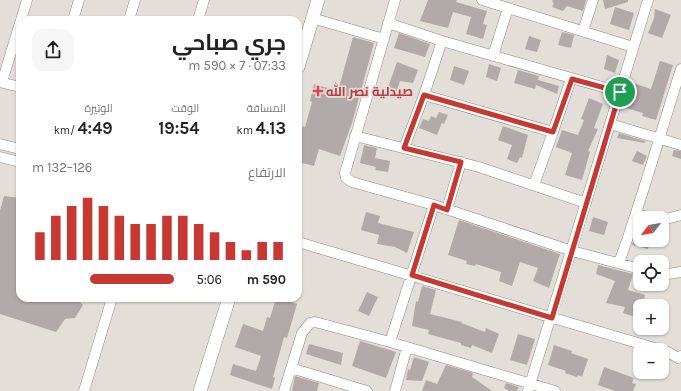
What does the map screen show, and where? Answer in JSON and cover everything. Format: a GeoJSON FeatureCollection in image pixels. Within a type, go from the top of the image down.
{"type":"FeatureCollection","features":[{"type":"Feature","properties":{"kind":"main road"},"geometry":{"type":"LineString","coordinates":[[302,53],[318,0]]}},
{"type":"Feature","properties":{"kind":"main road"},"geometry":{"type":"LineString","coordinates":[[200,391],[228,302]]}},
{"type":"Feature","properties":{"kind":"street"},"geometry":{"type":"LineString","coordinates":[[22,16],[27,0]]}},
{"type":"Feature","properties":{"kind":"street"},"geometry":{"type":"LineString","coordinates":[[74,16],[79,0]]}},
{"type":"Feature","properties":{"kind":"street"},"geometry":{"type":"LineString","coordinates":[[129,16],[135,0]]}},
{"type":"Feature","properties":{"kind":"street"},"geometry":{"type":"LineString","coordinates":[[199,16],[204,0]]}},
{"type":"Feature","properties":{"kind":"street"},"geometry":{"type":"LineString","coordinates":[[395,0],[345,173],[348,180],[434,205],[572,251],[633,267]]}},
{"type":"Feature","properties":{"kind":"street"},"geometry":{"type":"LineString","coordinates":[[482,0],[633,47]]}},
{"type":"Feature","properties":{"kind":"street"},"geometry":{"type":"LineString","coordinates":[[583,31],[593,0]]}},
{"type":"Feature","properties":{"kind":"street"},"geometry":{"type":"LineString","coordinates":[[529,387],[552,318],[648,0]]}},
{"type":"Feature","properties":{"kind":"street"},"geometry":{"type":"LineString","coordinates":[[493,56],[508,8]]}},
{"type":"Feature","properties":{"kind":"street"},"geometry":{"type":"LineString","coordinates":[[312,18],[384,39]]}},
{"type":"Feature","properties":{"kind":"street"},"geometry":{"type":"LineString","coordinates":[[388,23],[442,41],[620,92]]}},
{"type":"Feature","properties":{"kind":"street"},"geometry":{"type":"LineString","coordinates":[[16,35],[1,82],[16,86]]}},
{"type":"Feature","properties":{"kind":"street"},"geometry":{"type":"LineString","coordinates":[[404,148],[442,41]]}},
{"type":"Feature","properties":{"kind":"street"},"geometry":{"type":"LineString","coordinates":[[638,211],[658,139],[677,92],[681,69]]}},
{"type":"Feature","properties":{"kind":"street"},"geometry":{"type":"LineString","coordinates":[[534,185],[572,79]]}},
{"type":"Feature","properties":{"kind":"street"},"geometry":{"type":"LineString","coordinates":[[424,95],[553,132]]}},
{"type":"Feature","properties":{"kind":"street"},"geometry":{"type":"LineString","coordinates":[[610,124],[681,146]]}},
{"type":"Feature","properties":{"kind":"street"},"geometry":{"type":"LineString","coordinates":[[355,136],[461,162],[586,203]]}},
{"type":"Feature","properties":{"kind":"street"},"geometry":{"type":"LineString","coordinates":[[0,144],[16,149]]}},
{"type":"Feature","properties":{"kind":"street"},"geometry":{"type":"LineString","coordinates":[[0,156],[16,161]]}},
{"type":"Feature","properties":{"kind":"street"},"geometry":{"type":"LineString","coordinates":[[447,210],[461,162]]}},
{"type":"Feature","properties":{"kind":"street"},"geometry":{"type":"LineString","coordinates":[[390,342],[434,205]]}},
{"type":"Feature","properties":{"kind":"street"},"geometry":{"type":"LineString","coordinates":[[669,218],[681,215]]}},
{"type":"Feature","properties":{"kind":"street"},"geometry":{"type":"LineString","coordinates":[[619,263],[633,225]]}},
{"type":"Feature","properties":{"kind":"street"},"geometry":{"type":"LineString","coordinates":[[302,243],[668,352],[680,358]]}},
{"type":"Feature","properties":{"kind":"street"},"geometry":{"type":"LineString","coordinates":[[669,273],[681,272]]}},
{"type":"Feature","properties":{"kind":"street"},"geometry":{"type":"LineString","coordinates":[[84,391],[111,302]]}},
{"type":"Feature","properties":{"kind":"street"},"geometry":{"type":"LineString","coordinates":[[284,391],[302,333],[310,323],[319,322],[407,347],[529,387],[555,391]]}},
{"type":"Feature","properties":{"kind":"street"},"geometry":{"type":"LineString","coordinates":[[395,391],[407,347]]}},
{"type":"Feature","properties":{"kind":"street"},"geometry":{"type":"LineString","coordinates":[[291,368],[367,391]]}},
{"type":"Feature","properties":{"kind":"building"},"geometry":{"type":"Polygon","coordinates":[[[428,0],[457,0],[456,2],[487,11],[483,24],[487,25],[483,39],[466,34],[471,17],[453,12],[448,28],[420,21],[428,0]]]}},
{"type":"Feature","properties":{"kind":"building"},"geometry":{"type":"Polygon","coordinates":[[[553,0],[586,0],[583,11],[567,6],[563,11],[552,7],[554,3],[552,2],[553,0]]]}},
{"type":"Feature","properties":{"kind":"building"},"geometry":{"type":"Polygon","coordinates":[[[603,0],[628,0],[628,2],[605,9],[603,0]]]}},
{"type":"Feature","properties":{"kind":"building"},"geometry":{"type":"Polygon","coordinates":[[[615,7],[634,13],[629,30],[610,24],[615,7]]]}},
{"type":"Feature","properties":{"kind":"building"},"geometry":{"type":"Polygon","coordinates":[[[655,9],[671,15],[662,38],[648,33],[654,18],[655,9]]]}},
{"type":"Feature","properties":{"kind":"building"},"geometry":{"type":"Polygon","coordinates":[[[562,32],[574,35],[571,48],[558,45],[562,32]]]}},
{"type":"Feature","properties":{"kind":"building"},"geometry":{"type":"Polygon","coordinates":[[[399,33],[430,44],[425,57],[394,48],[399,33]]]}},
{"type":"Feature","properties":{"kind":"building"},"geometry":{"type":"Polygon","coordinates":[[[529,36],[541,40],[537,52],[525,49],[529,36]]]}},
{"type":"Feature","properties":{"kind":"building"},"geometry":{"type":"Polygon","coordinates":[[[353,37],[374,43],[352,123],[340,156],[319,149],[314,166],[302,163],[302,129],[303,126],[305,127],[312,102],[310,101],[314,84],[338,91],[353,37]]]}},
{"type":"Feature","properties":{"kind":"building"},"geometry":{"type":"Polygon","coordinates":[[[607,55],[619,60],[615,73],[604,69],[607,55]]]}},
{"type":"Feature","properties":{"kind":"building"},"geometry":{"type":"Polygon","coordinates":[[[660,61],[673,65],[656,120],[642,116],[643,113],[626,108],[633,83],[651,89],[660,61]]]}},
{"type":"Feature","properties":{"kind":"building"},"geometry":{"type":"Polygon","coordinates":[[[397,62],[418,70],[413,83],[400,81],[396,93],[387,90],[397,62]]]}},
{"type":"Feature","properties":{"kind":"building"},"geometry":{"type":"Polygon","coordinates":[[[489,64],[501,68],[497,81],[486,77],[489,64]]]}},
{"type":"Feature","properties":{"kind":"building"},"geometry":{"type":"Polygon","coordinates":[[[454,66],[469,71],[464,85],[450,80],[454,66]]]}},
{"type":"Feature","properties":{"kind":"building"},"geometry":{"type":"Polygon","coordinates":[[[518,70],[539,76],[538,80],[559,86],[557,94],[536,85],[535,89],[514,83],[518,70]]]}},
{"type":"Feature","properties":{"kind":"building"},"geometry":{"type":"Polygon","coordinates":[[[589,98],[603,104],[594,128],[598,129],[588,151],[590,152],[582,180],[565,175],[572,153],[556,147],[562,130],[578,135],[584,120],[581,119],[589,98]]]}},
{"type":"Feature","properties":{"kind":"building"},"geometry":{"type":"Polygon","coordinates":[[[439,112],[448,115],[444,124],[442,123],[437,135],[419,128],[423,119],[429,121],[431,116],[436,118],[439,112]]]}},
{"type":"Feature","properties":{"kind":"building"},"geometry":{"type":"Polygon","coordinates":[[[503,126],[528,135],[522,158],[520,157],[517,163],[507,159],[512,145],[498,140],[503,126]]]}},
{"type":"Feature","properties":{"kind":"building"},"geometry":{"type":"Polygon","coordinates":[[[619,133],[645,141],[645,143],[617,138],[619,133]]]}},
{"type":"Feature","properties":{"kind":"building"},"geometry":{"type":"Polygon","coordinates":[[[364,145],[377,148],[375,158],[390,161],[388,172],[375,170],[376,167],[360,163],[364,145]]]}},
{"type":"Feature","properties":{"kind":"building"},"geometry":{"type":"Polygon","coordinates":[[[674,150],[681,151],[681,159],[672,156],[674,150]]]}},
{"type":"Feature","properties":{"kind":"building"},"geometry":{"type":"Polygon","coordinates":[[[637,151],[647,156],[643,165],[632,161],[637,151]]]}},
{"type":"Feature","properties":{"kind":"building"},"geometry":{"type":"Polygon","coordinates":[[[4,196],[16,198],[16,302],[80,302],[83,305],[75,318],[65,319],[56,332],[0,314],[0,211],[4,196]]]}},
{"type":"Feature","properties":{"kind":"building"},"geometry":{"type":"Polygon","coordinates":[[[366,212],[380,216],[378,223],[414,232],[407,253],[395,247],[377,244],[379,235],[361,230],[366,212]]]}},
{"type":"Feature","properties":{"kind":"building"},"geometry":{"type":"Polygon","coordinates":[[[593,217],[608,222],[604,235],[589,231],[593,217]]]}},
{"type":"Feature","properties":{"kind":"building"},"geometry":{"type":"Polygon","coordinates":[[[459,220],[560,254],[549,288],[533,281],[538,268],[520,262],[512,286],[499,281],[501,272],[476,264],[475,266],[466,264],[467,261],[448,255],[459,220]]]}},
{"type":"Feature","properties":{"kind":"building"},"geometry":{"type":"Polygon","coordinates":[[[598,265],[633,274],[628,290],[645,295],[644,299],[633,299],[633,316],[623,313],[625,307],[606,303],[615,281],[596,274],[598,265]]]}},
{"type":"Feature","properties":{"kind":"building"},"geometry":{"type":"Polygon","coordinates":[[[422,286],[436,290],[430,314],[462,322],[461,323],[485,332],[486,328],[499,334],[492,353],[472,345],[471,348],[461,345],[461,343],[428,334],[429,330],[412,326],[416,301],[418,302],[422,286]]]}},
{"type":"Feature","properties":{"kind":"building"},"geometry":{"type":"Polygon","coordinates":[[[367,292],[378,297],[369,316],[358,311],[367,292]]]}},
{"type":"Feature","properties":{"kind":"building"},"geometry":{"type":"Polygon","coordinates":[[[275,302],[292,302],[297,304],[287,338],[284,337],[273,377],[275,378],[272,389],[230,375],[233,364],[256,371],[261,356],[235,347],[243,324],[263,331],[267,317],[270,318],[275,302]]]}},
{"type":"Feature","properties":{"kind":"building"},"geometry":{"type":"Polygon","coordinates":[[[518,334],[535,339],[527,365],[510,360],[518,334]]]}},
{"type":"Feature","properties":{"kind":"building"},"geometry":{"type":"Polygon","coordinates":[[[360,341],[396,352],[386,378],[352,366],[360,341]]]}},
{"type":"Feature","properties":{"kind":"building"},"geometry":{"type":"Polygon","coordinates":[[[309,344],[343,353],[341,365],[306,354],[309,344]]]}},
{"type":"Feature","properties":{"kind":"building"},"geometry":{"type":"Polygon","coordinates":[[[554,345],[572,351],[571,353],[588,359],[582,377],[565,373],[566,371],[548,365],[554,345]]]}},
{"type":"Feature","properties":{"kind":"building"},"geometry":{"type":"Polygon","coordinates":[[[414,357],[429,362],[422,381],[406,380],[408,369],[410,370],[414,357]]]}},
{"type":"Feature","properties":{"kind":"building"},"geometry":{"type":"Polygon","coordinates":[[[446,365],[473,373],[472,377],[492,391],[422,391],[426,380],[437,384],[446,365]]]}},
{"type":"Feature","properties":{"kind":"building"},"geometry":{"type":"Polygon","coordinates":[[[604,367],[633,378],[632,383],[636,384],[633,391],[615,391],[598,385],[604,367]]]}},
{"type":"Feature","properties":{"kind":"building"},"geometry":{"type":"Polygon","coordinates":[[[295,376],[319,383],[317,391],[292,391],[295,376]]]}},
{"type":"Feature","properties":{"kind":"building"},"geometry":{"type":"Polygon","coordinates":[[[506,383],[519,387],[517,391],[509,391],[504,388],[506,383]]]}},
{"type":"Feature","properties":{"kind":"place","name":"صيدلية نصر الله"},"geometry":{"type":"Point","coordinates":[318,91]}},
{"type":"Feature","properties":{"kind":"route"},"geometry":{"type":"LineString","coordinates":[[572,79],[620,92],[552,318],[412,275],[434,205],[447,210],[461,162],[404,148],[424,95],[553,132],[572,79]]}}]}
